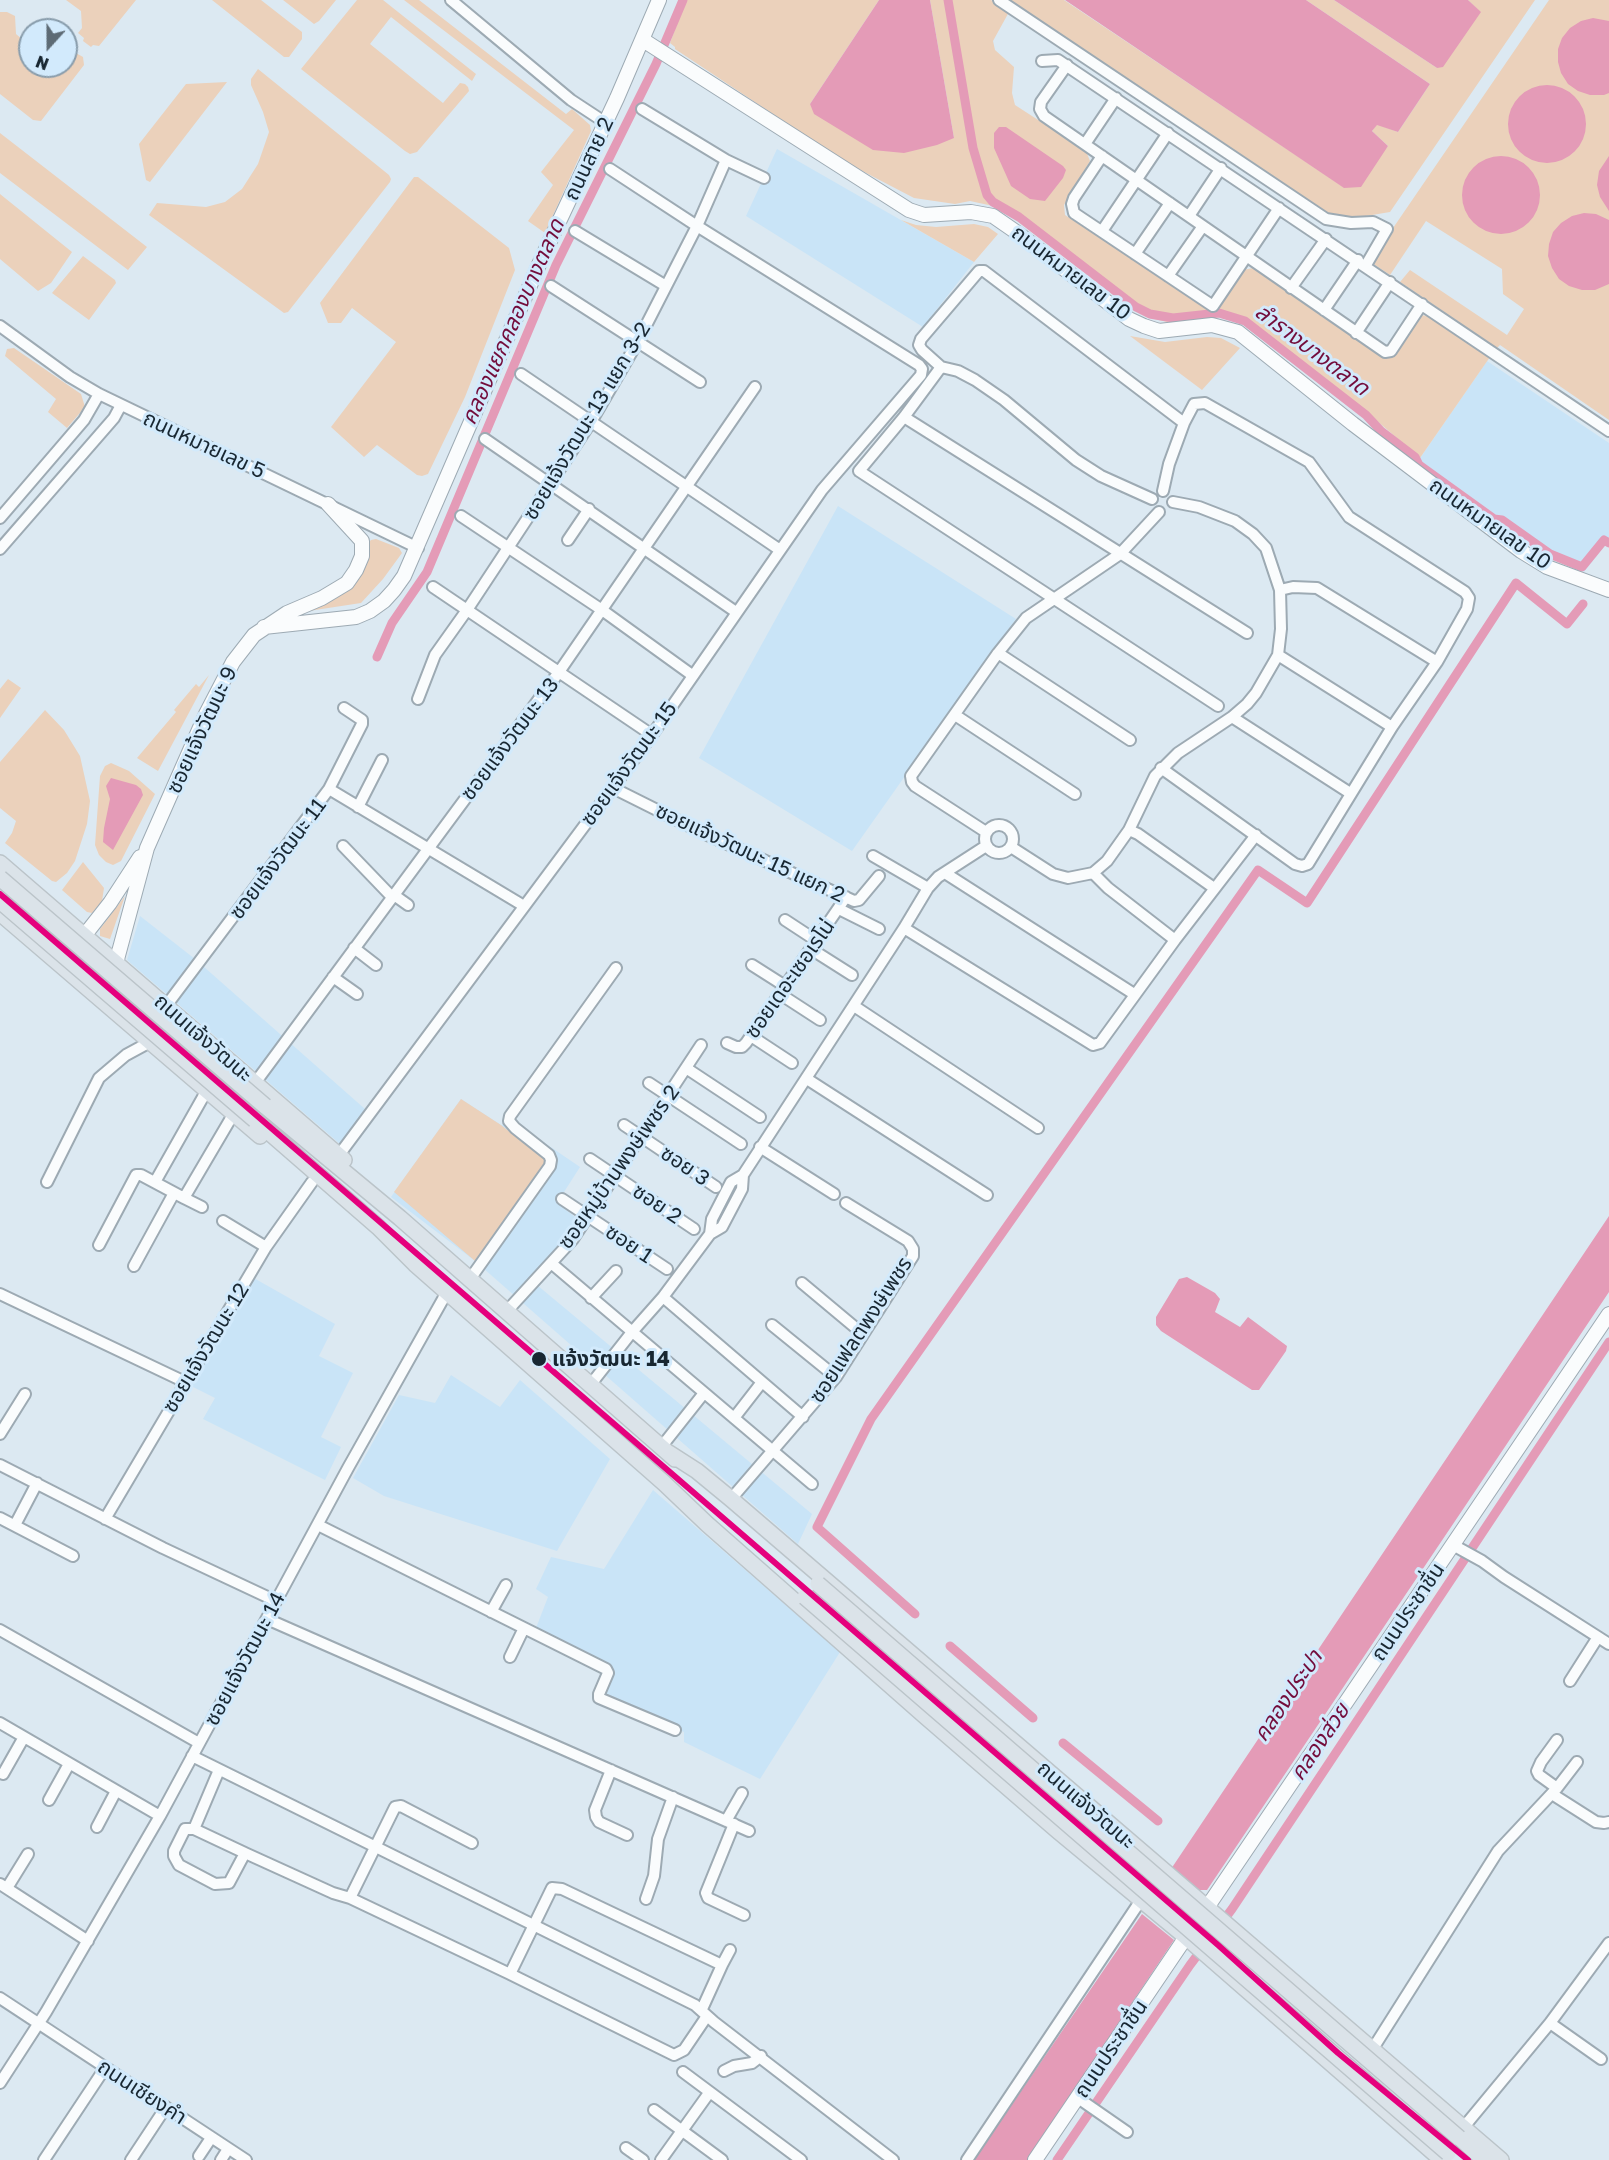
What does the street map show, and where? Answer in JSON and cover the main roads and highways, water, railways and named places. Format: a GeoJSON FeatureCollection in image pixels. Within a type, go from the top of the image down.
{"type":"FeatureCollection","features":[{"type":"Feature","properties":{"kind":"main road","name":"ถนนแจ้งวัฒนะ"},"geometry":{"type":"LineString","coordinates":[[0,863],[339,1155],[400,1218]]}},
{"type":"Feature","properties":{"kind":"main road","name":"ถนนแจ้งวัฒนะ"},"geometry":{"type":"LineString","coordinates":[[0,878],[400,1218],[818,1584],[1461,2133],[1501,2160]]}},
{"type":"Feature","properties":{"kind":"main road","name":"ถนนแจ้งวัฒนะ"},"geometry":{"type":"LineString","coordinates":[[0,901],[378,1227],[415,1264],[664,1483],[715,1532],[1058,1831],[1197,1947],[1370,2098],[1449,2158]]}},
{"type":"Feature","properties":{"kind":"main road"},"geometry":{"type":"LineString","coordinates":[[24,933],[35,934],[49,928],[55,915],[51,907]]}},
{"type":"Feature","properties":{"kind":"main road","name":"ถนนแจ้งวัฒนะ"},"geometry":{"type":"LineString","coordinates":[[0,912],[312,1182],[374,1234],[415,1264]]}},
{"type":"Feature","properties":{"kind":"main road"},"geometry":{"type":"LineString","coordinates":[[60,964],[84,936]]}},
{"type":"Feature","properties":{"kind":"main road"},"geometry":{"type":"LineString","coordinates":[[109,1006],[106,995],[112,983],[123,975],[131,976]]}},
{"type":"Feature","properties":{"kind":"main road","name":"ถนนแจ้งวัฒนะ"},"geometry":{"type":"LineString","coordinates":[[665,1449],[731,1499],[1396,2071],[1461,2133],[1484,2160]]}},
{"type":"Feature","properties":{"kind":"main road","name":"ถนนแจ้งวัฒนะ"},"geometry":{"type":"LineString","coordinates":[[664,1483],[710,1517],[805,1597],[1449,2158]]}},
{"type":"Feature","properties":{"kind":"main road"},"geometry":{"type":"LineString","coordinates":[[943,1731],[962,1739],[976,1732],[981,1722],[973,1707]]}},
{"type":"Feature","properties":{"kind":"main road"},"geometry":{"type":"LineString","coordinates":[[1058,1831],[1052,1820],[1055,1811],[1062,1803],[1070,1799],[1085,1804]]}},
{"type":"Feature","properties":{"kind":"main road"},"geometry":{"type":"LineString","coordinates":[[1277,2017],[1300,1990]]}},
{"type":"Feature","properties":{"kind":"main road"},"geometry":{"type":"LineString","coordinates":[[1343,2075],[1354,2078],[1364,2075],[1371,2068],[1369,2048]]}},
{"type":"Feature","properties":{"kind":"main road"},"geometry":{"type":"LineString","coordinates":[[1370,2098],[1367,2089],[1369,2080],[1376,2072],[1383,2069],[1396,2071]]}},
{"type":"Feature","properties":{"kind":"water"},"geometry":{"type":"Polygon","coordinates":[[[879,0],[930,0],[954,138],[937,145],[904,153],[873,150],[814,114],[810,104],[879,0]]]}},
{"type":"Feature","properties":{"kind":"water"},"geometry":{"type":"Polygon","coordinates":[[[1065,0],[1306,0],[1430,84],[1398,132],[1377,125],[1372,131],[1388,146],[1361,187],[1344,188],[1065,0]]]}},
{"type":"Feature","properties":{"kind":"water"},"geometry":{"type":"Polygon","coordinates":[[[1334,0],[1468,0],[1481,12],[1443,67],[1437,68],[1334,0]]]}},
{"type":"Feature","properties":{"kind":"water"},"geometry":{"type":"Polygon","coordinates":[[[1593,18],[1609,21],[1609,93],[1604,95],[1590,95],[1568,84],[1561,73],[1558,62],[1558,49],[1562,38],[1570,28],[1581,21],[1593,18]]]}},
{"type":"Feature","properties":{"kind":"water"},"geometry":{"type":"Polygon","coordinates":[[[1547,85],[1562,88],[1574,97],[1583,109],[1586,124],[1583,139],[1574,151],[1562,160],[1547,163],[1532,160],[1520,151],[1511,139],[1508,124],[1511,109],[1520,97],[1532,88],[1547,85]]]}},
{"type":"Feature","properties":{"kind":"water"},"geometry":{"type":"Polygon","coordinates":[[[999,127],[1006,127],[1066,170],[1063,178],[1045,201],[1030,199],[1011,186],[994,148],[994,133],[999,127]]]}},
{"type":"Feature","properties":{"kind":"water"},"geometry":{"type":"Polygon","coordinates":[[[1501,156],[1516,159],[1528,168],[1537,180],[1540,195],[1537,210],[1528,222],[1516,231],[1501,234],[1486,231],[1474,222],[1465,210],[1462,195],[1465,180],[1474,168],[1486,159],[1501,156]]]}},
{"type":"Feature","properties":{"kind":"water"},"geometry":{"type":"Polygon","coordinates":[[[1609,156],[1609,211],[1600,197],[1597,185],[1599,171],[1609,156]]]}},
{"type":"Feature","properties":{"kind":"water"},"geometry":{"type":"Polygon","coordinates":[[[1584,213],[1596,214],[1609,220],[1609,284],[1595,290],[1582,290],[1569,286],[1559,279],[1548,256],[1553,232],[1572,216],[1584,213]]]}},
{"type":"Feature","properties":{"kind":"water"},"geometry":{"type":"Polygon","coordinates":[[[111,778],[136,785],[141,789],[143,795],[113,850],[103,842],[110,799],[106,786],[111,778]]]}},
{"type":"Feature","properties":{"kind":"water","name":"คลองประปา"},"geometry":{"type":"Polygon","coordinates":[[[1609,1216],[1609,1292],[1207,1890],[1198,1890],[1171,1869],[1609,1216]]]}},
{"type":"Feature","properties":{"kind":"water"},"geometry":{"type":"Polygon","coordinates":[[[1187,1277],[1215,1293],[1220,1299],[1215,1312],[1240,1327],[1248,1317],[1287,1346],[1286,1351],[1259,1390],[1252,1390],[1161,1331],[1156,1325],[1156,1317],[1179,1279],[1187,1277]]]}},
{"type":"Feature","properties":{"kind":"water"},"geometry":{"type":"Polygon","coordinates":[[[1142,1914],[1174,1940],[1027,2160],[974,2160],[1142,1914]]]}},
{"type":"Feature","properties":{"kind":"waterway","name":"คลองแยกคลองบางตลาด"},"geometry":{"type":"LineString","coordinates":[[377,657],[392,623],[427,572],[556,265],[656,64],[683,0]]}},
{"type":"Feature","properties":{"kind":"waterway","name":"ลำรางบางตลาด"},"geometry":{"type":"LineString","coordinates":[[948,0],[973,148],[987,195],[993,202],[1019,217],[1136,307],[1150,314],[1173,318],[1219,313],[1245,321],[1366,415],[1381,431],[1415,457],[1419,465],[1494,519],[1502,520],[1550,554],[1582,567],[1604,540],[1609,543]]}},
{"type":"Feature","properties":{"kind":"waterway"},"geometry":{"type":"LineString","coordinates":[[915,1614],[817,1527],[871,1419],[1258,870],[1307,903],[1516,583],[1567,624],[1583,604]]}},
{"type":"Feature","properties":{"kind":"waterway","name":"คลองส่วย"},"geometry":{"type":"LineString","coordinates":[[1057,2160],[1190,1965],[1232,1909],[1609,1342]]}},
{"type":"Feature","properties":{"kind":"waterway"},"geometry":{"type":"LineString","coordinates":[[950,1646],[1033,1718]]}},
{"type":"Feature","properties":{"kind":"waterway"},"geometry":{"type":"LineString","coordinates":[[1063,1743],[1158,1821]]}},
{"type":"Feature","properties":{"kind":"place","name":"แจ้งวัฒนะ 14"},"geometry":{"type":"Point","coordinates":[539,1359]}}]}
